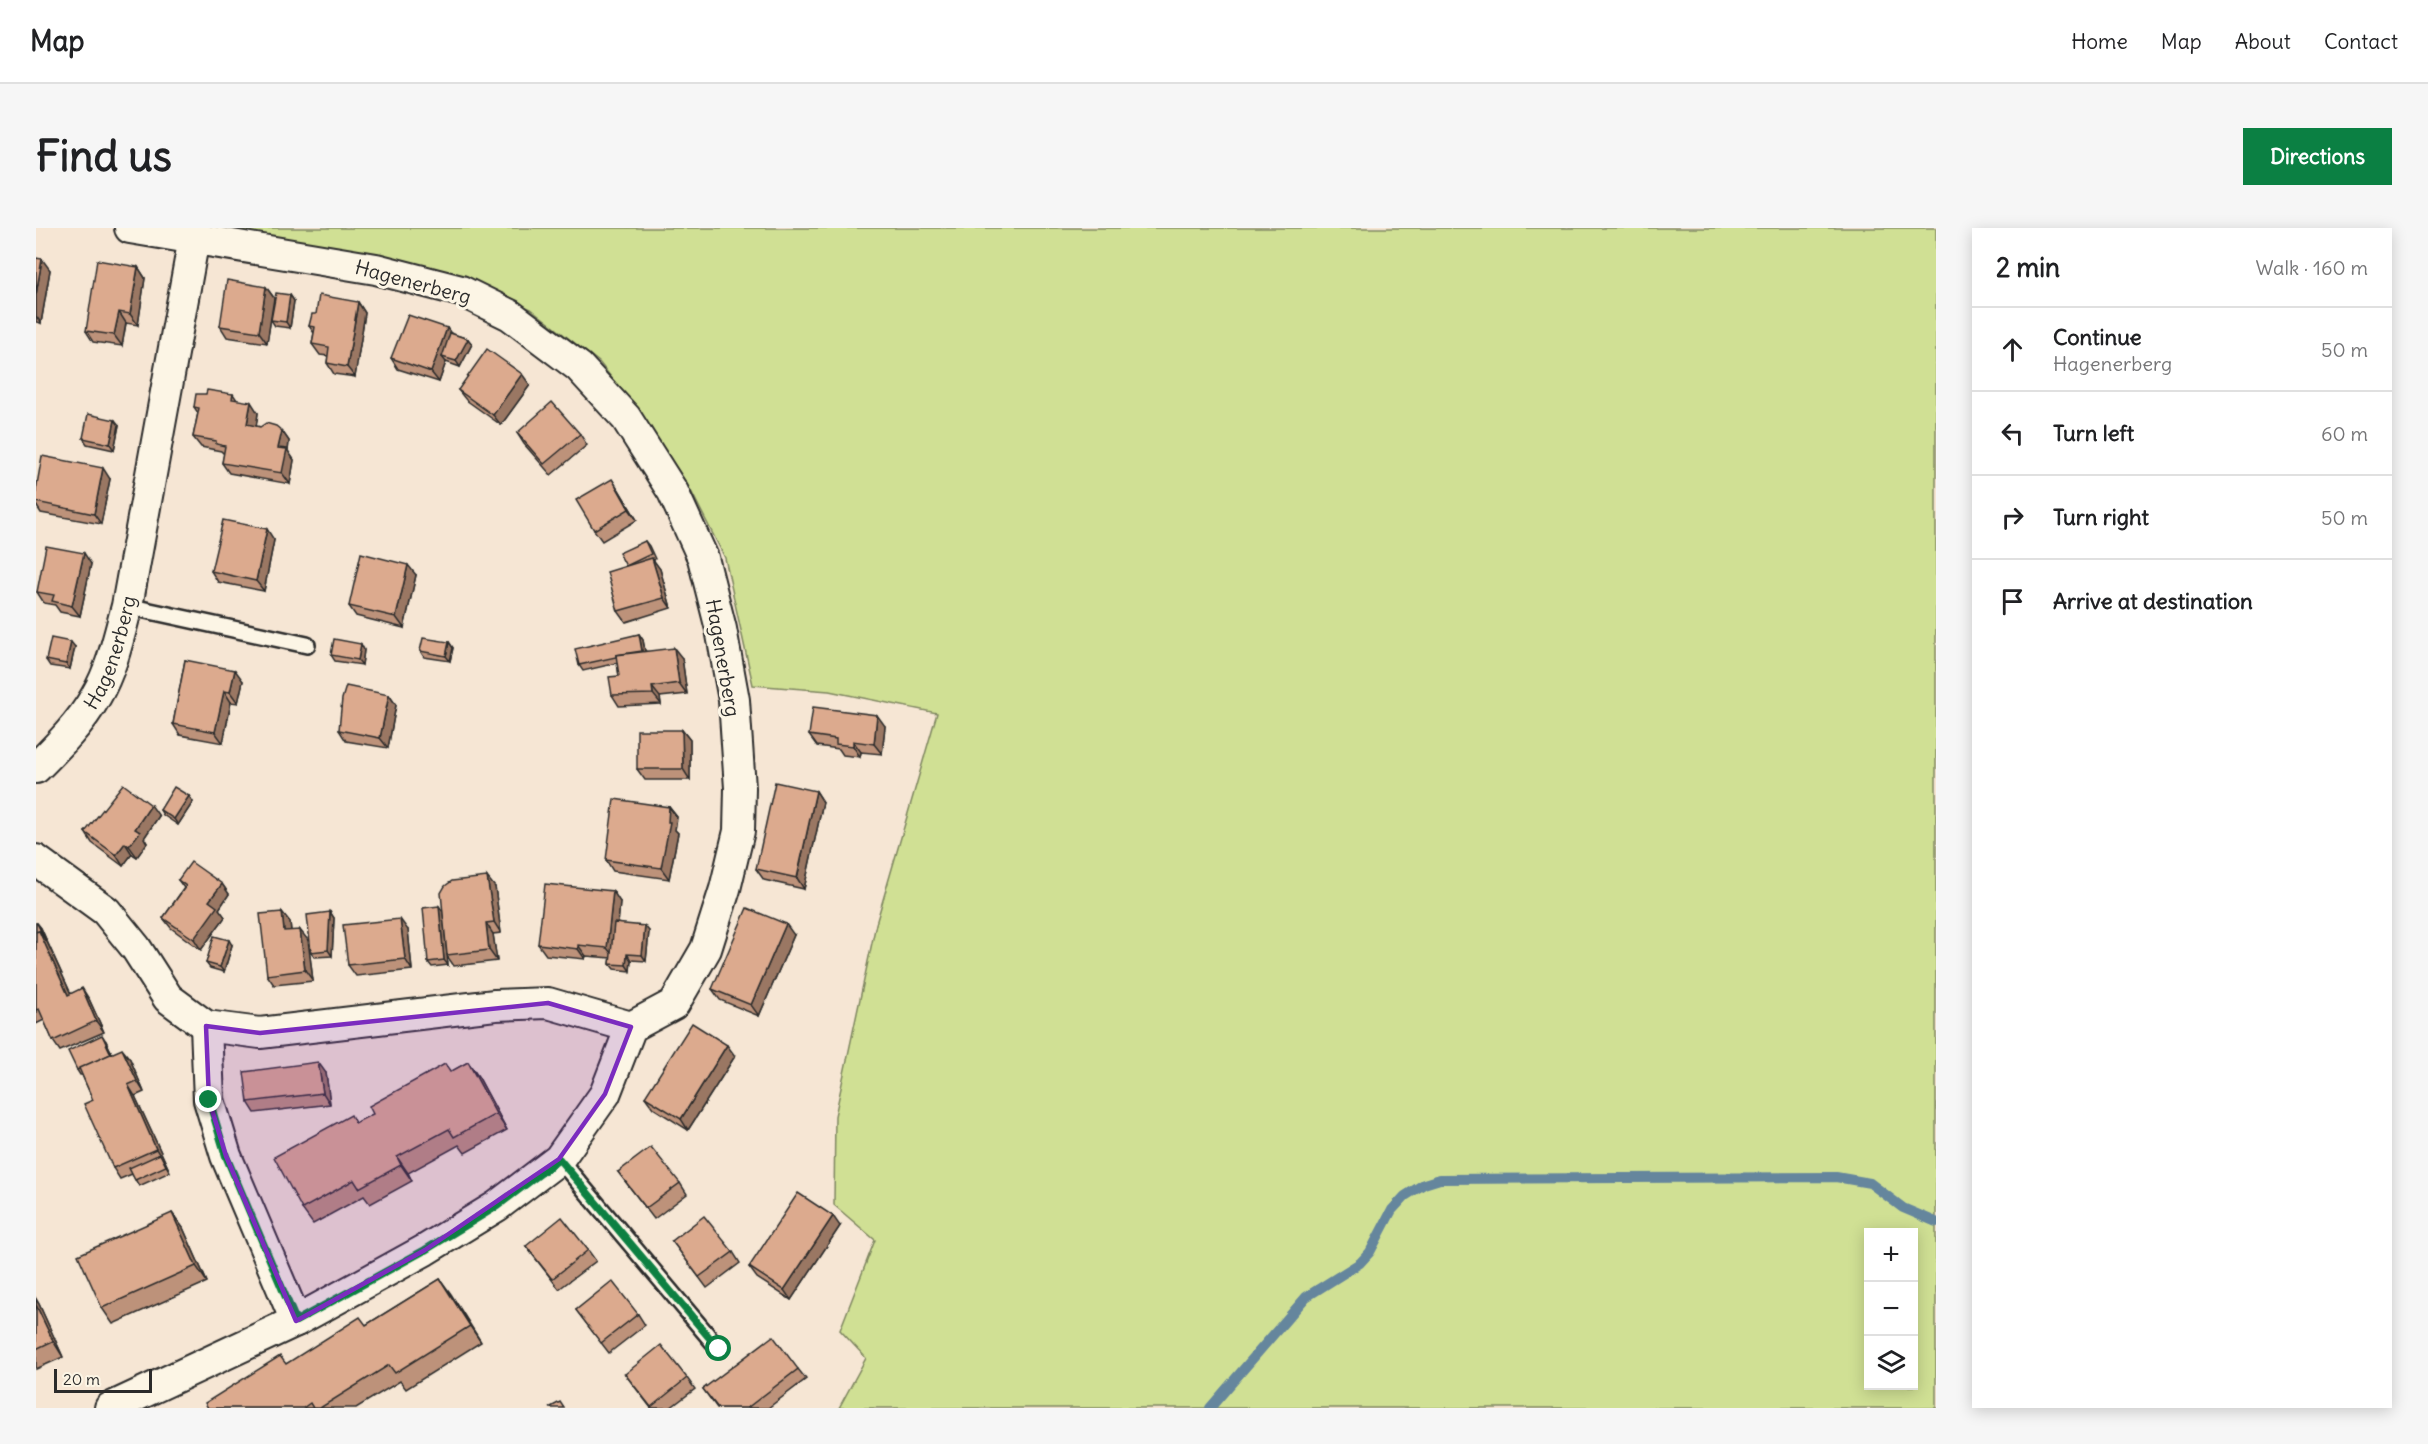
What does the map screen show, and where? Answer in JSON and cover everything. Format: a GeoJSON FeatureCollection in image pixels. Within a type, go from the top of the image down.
{"type":"FeatureCollection","features":[{"type":"Feature","properties":{"kind":"street"},"geometry":{"type":"LineString","coordinates":[[130,228],[194,238]]}},
{"type":"Feature","properties":{"kind":"street","name":"Hagenerberg"},"geometry":{"type":"LineString","coordinates":[[36,768],[62,742],[97,695],[114,654],[127,606],[194,238],[376,269],[461,291],[510,315],[579,367],[626,418],[673,492],[703,558],[721,629],[734,700],[740,788],[739,831],[725,889],[706,949],[674,1004],[631,1026]]}},
{"type":"Feature","properties":{"kind":"street"},"geometry":{"type":"LineString","coordinates":[[36,860],[106,911],[136,948],[168,998],[206,1026],[260,1033],[495,1005],[548,1003],[631,1026],[605,1094],[559,1159],[497,1206],[425,1250],[296,1321],[110,1408]]}},
{"type":"Feature","properties":{"kind":"street"},"geometry":{"type":"LineString","coordinates":[[206,1026],[209,1100],[226,1156],[296,1321]]}},
{"type":"Feature","properties":{"kind":"lane"},"geometry":{"type":"LineString","coordinates":[[127,606],[307,645]]}},
{"type":"Feature","properties":{"kind":"lane"},"geometry":{"type":"LineString","coordinates":[[559,1159],[719,1349]]}},
{"type":"Feature","properties":{"kind":"highlighted area"},"geometry":{"type":"Polygon","coordinates":[[[548,1003],[631,1027],[605,1094],[559,1159],[425,1250],[296,1321],[226,1156],[209,1100],[206,1026],[260,1033],[548,1003]]]}},
{"type":"Feature","properties":{"kind":"green space"},"geometry":{"type":"Polygon","coordinates":[[[207,228],[1936,228],[1936,1408],[839,1408],[866,1358],[840,1330],[875,1240],[834,1205],[835,1116],[876,924],[937,713],[829,691],[753,685],[725,558],[691,491],[642,416],[599,362],[531,309],[471,283],[388,256],[207,228]]]}},
{"type":"Feature","properties":{"kind":"building"},"geometry":{"type":"Polygon","coordinates":[[[36,258],[42,259],[36,295],[36,258]]]}},
{"type":"Feature","properties":{"kind":"building"},"geometry":{"type":"Polygon","coordinates":[[[97,260],[138,267],[130,314],[119,312],[114,335],[86,331],[97,260]]]}},
{"type":"Feature","properties":{"kind":"building"},"geometry":{"type":"Polygon","coordinates":[[[227,280],[266,287],[259,332],[220,326],[227,280]]]}},
{"type":"Feature","properties":{"kind":"building"},"geometry":{"type":"Polygon","coordinates":[[[276,293],[290,295],[286,322],[271,320],[276,293]]]}},
{"type":"Feature","properties":{"kind":"building"},"geometry":{"type":"Polygon","coordinates":[[[319,295],[358,302],[347,367],[327,363],[329,347],[312,344],[315,327],[309,326],[312,314],[316,314],[319,295]]]}},
{"type":"Feature","properties":{"kind":"building"},"geometry":{"type":"Polygon","coordinates":[[[408,315],[447,328],[431,372],[391,358],[408,315]]]}},
{"type":"Feature","properties":{"kind":"building"},"geometry":{"type":"Polygon","coordinates":[[[450,333],[468,339],[456,361],[442,357],[450,333]]]}},
{"type":"Feature","properties":{"kind":"building"},"geometry":{"type":"Polygon","coordinates":[[[487,349],[522,374],[493,415],[458,390],[487,349]]]}},
{"type":"Feature","properties":{"kind":"building"},"geometry":{"type":"Polygon","coordinates":[[[207,390],[233,394],[232,399],[251,402],[247,424],[260,427],[266,423],[282,431],[278,448],[287,449],[282,473],[222,463],[225,446],[216,444],[216,441],[193,437],[199,408],[194,407],[196,394],[206,394],[207,390]]]}},
{"type":"Feature","properties":{"kind":"building"},"geometry":{"type":"Polygon","coordinates":[[[552,402],[580,434],[544,464],[517,433],[552,402]]]}},
{"type":"Feature","properties":{"kind":"building"},"geometry":{"type":"Polygon","coordinates":[[[88,414],[115,420],[110,444],[83,438],[88,414]]]}},
{"type":"Feature","properties":{"kind":"building"},"geometry":{"type":"Polygon","coordinates":[[[42,456],[103,468],[94,514],[36,502],[42,456]]]}},
{"type":"Feature","properties":{"kind":"building"},"geometry":{"type":"Polygon","coordinates":[[[612,479],[629,509],[594,530],[576,500],[612,479]]]}},
{"type":"Feature","properties":{"kind":"building"},"geometry":{"type":"Polygon","coordinates":[[[223,520],[267,529],[256,581],[211,571],[223,520]]]}},
{"type":"Feature","properties":{"kind":"building"},"geometry":{"type":"Polygon","coordinates":[[[645,541],[651,554],[626,566],[619,553],[645,541]]]}},
{"type":"Feature","properties":{"kind":"building"},"geometry":{"type":"Polygon","coordinates":[[[46,546],[84,553],[72,606],[52,601],[54,595],[37,592],[46,546]]]}},
{"type":"Feature","properties":{"kind":"building"},"geometry":{"type":"Polygon","coordinates":[[[361,553],[408,565],[396,617],[349,606],[361,553]]]}},
{"type":"Feature","properties":{"kind":"building"},"geometry":{"type":"Polygon","coordinates":[[[652,558],[664,598],[618,611],[607,572],[652,558]]]}},
{"type":"Feature","properties":{"kind":"building"},"geometry":{"type":"Polygon","coordinates":[[[639,634],[642,651],[579,665],[575,649],[639,634]]]}},
{"type":"Feature","properties":{"kind":"building"},"geometry":{"type":"Polygon","coordinates":[[[51,638],[71,642],[66,664],[46,660],[51,638]]]}},
{"type":"Feature","properties":{"kind":"building"},"geometry":{"type":"Polygon","coordinates":[[[423,638],[449,642],[446,656],[420,651],[423,638]]]}},
{"type":"Feature","properties":{"kind":"building"},"geometry":{"type":"Polygon","coordinates":[[[334,639],[361,644],[358,660],[331,655],[334,639]]]}},
{"type":"Feature","properties":{"kind":"building"},"geometry":{"type":"Polygon","coordinates":[[[674,648],[679,683],[652,687],[653,694],[612,695],[609,677],[619,676],[616,655],[674,648]]]}},
{"type":"Feature","properties":{"kind":"building"},"geometry":{"type":"Polygon","coordinates":[[[185,660],[235,670],[230,692],[224,691],[215,732],[173,724],[185,660]]]}},
{"type":"Feature","properties":{"kind":"building"},"geometry":{"type":"Polygon","coordinates":[[[346,686],[389,695],[380,738],[339,730],[342,699],[346,686]]]}},
{"type":"Feature","properties":{"kind":"building"},"geometry":{"type":"Polygon","coordinates":[[[813,707],[877,715],[874,744],[853,741],[853,746],[836,744],[836,739],[809,735],[813,707]]]}},
{"type":"Feature","properties":{"kind":"building"},"geometry":{"type":"Polygon","coordinates":[[[637,730],[682,730],[683,769],[637,769],[637,730]]]}},
{"type":"Feature","properties":{"kind":"building"},"geometry":{"type":"Polygon","coordinates":[[[775,782],[816,791],[797,878],[756,869],[775,782]]]}},
{"type":"Feature","properties":{"kind":"building"},"geometry":{"type":"Polygon","coordinates":[[[123,784],[151,805],[135,829],[140,832],[129,846],[125,843],[116,855],[85,832],[123,784]]]}},
{"type":"Feature","properties":{"kind":"building"},"geometry":{"type":"Polygon","coordinates":[[[174,787],[189,796],[174,819],[160,810],[174,787]]]}},
{"type":"Feature","properties":{"kind":"building"},"geometry":{"type":"Polygon","coordinates":[[[614,799],[669,807],[668,822],[670,822],[661,868],[606,860],[614,799]]]}},
{"type":"Feature","properties":{"kind":"building"},"geometry":{"type":"Polygon","coordinates":[[[191,862],[222,884],[209,901],[217,907],[194,939],[163,918],[186,886],[178,880],[191,862]]]}},
{"type":"Feature","properties":{"kind":"building"},"geometry":{"type":"Polygon","coordinates":[[[487,877],[494,922],[486,923],[489,950],[447,955],[441,893],[452,881],[487,877]]]}},
{"type":"Feature","properties":{"kind":"building"},"geometry":{"type":"Polygon","coordinates":[[[545,884],[613,891],[607,948],[578,945],[578,949],[538,944],[545,884]]]}},
{"type":"Feature","properties":{"kind":"building"},"geometry":{"type":"Polygon","coordinates":[[[439,906],[444,960],[428,962],[423,908],[439,906]]]}},
{"type":"Feature","properties":{"kind":"building"},"geometry":{"type":"Polygon","coordinates":[[[747,908],[786,924],[751,1005],[712,989],[747,908]]]}},
{"type":"Feature","properties":{"kind":"building"},"geometry":{"type":"Polygon","coordinates":[[[282,912],[284,931],[300,930],[305,970],[267,975],[260,914],[282,912]]]}},
{"type":"Feature","properties":{"kind":"building"},"geometry":{"type":"Polygon","coordinates":[[[330,912],[328,950],[311,952],[307,915],[330,912]]]}},
{"type":"Feature","properties":{"kind":"building"},"geometry":{"type":"Polygon","coordinates":[[[400,919],[405,959],[348,965],[343,925],[400,919]]]}},
{"type":"Feature","properties":{"kind":"building"},"geometry":{"type":"Polygon","coordinates":[[[36,923],[43,936],[39,931],[36,932],[36,923]]]}},
{"type":"Feature","properties":{"kind":"building"},"geometry":{"type":"Polygon","coordinates":[[[614,923],[645,926],[642,955],[627,954],[626,965],[610,964],[614,923]]]}},
{"type":"Feature","properties":{"kind":"building"},"geometry":{"type":"Polygon","coordinates":[[[39,931],[68,995],[82,988],[96,1021],[53,1041],[39,1009],[36,1010],[36,932],[39,931]]]}},
{"type":"Feature","properties":{"kind":"building"},"geometry":{"type":"Polygon","coordinates":[[[214,936],[229,940],[220,967],[206,963],[214,936]]]}},
{"type":"Feature","properties":{"kind":"building"},"geometry":{"type":"Polygon","coordinates":[[[692,1023],[727,1045],[681,1119],[645,1097],[692,1023]]]}},
{"type":"Feature","properties":{"kind":"building"},"geometry":{"type":"Polygon","coordinates":[[[102,1035],[111,1054],[77,1070],[68,1051],[102,1035]]]}},
{"type":"Feature","properties":{"kind":"building"},"geometry":{"type":"Polygon","coordinates":[[[122,1049],[137,1081],[128,1085],[156,1149],[113,1168],[84,1104],[93,1100],[79,1068],[122,1049]]]}},
{"type":"Feature","properties":{"kind":"building"},"geometry":{"type":"Polygon","coordinates":[[[318,1062],[323,1093],[248,1102],[244,1072],[318,1062]]]}},
{"type":"Feature","properties":{"kind":"building"},"geometry":{"type":"Polygon","coordinates":[[[468,1062],[496,1114],[454,1137],[449,1129],[397,1157],[401,1165],[359,1188],[354,1180],[302,1209],[274,1157],[351,1115],[355,1123],[373,1114],[369,1106],[445,1064],[450,1072],[468,1062]]]}},
{"type":"Feature","properties":{"kind":"building"},"geometry":{"type":"Polygon","coordinates":[[[651,1147],[680,1183],[646,1208],[618,1172],[651,1147]]]}},
{"type":"Feature","properties":{"kind":"building"},"geometry":{"type":"Polygon","coordinates":[[[160,1154],[166,1166],[135,1180],[129,1168],[160,1154]]]}},
{"type":"Feature","properties":{"kind":"building"},"geometry":{"type":"Polygon","coordinates":[[[798,1193],[833,1216],[784,1290],[749,1267],[798,1193]]]}},
{"type":"Feature","properties":{"kind":"building"},"geometry":{"type":"Polygon","coordinates":[[[172,1213],[196,1266],[102,1308],[78,1255],[172,1213]]]}},
{"type":"Feature","properties":{"kind":"building"},"geometry":{"type":"Polygon","coordinates":[[[704,1216],[733,1252],[699,1277],[672,1241],[704,1216]]]}},
{"type":"Feature","properties":{"kind":"building"},"geometry":{"type":"Polygon","coordinates":[[[562,1217],[588,1250],[552,1279],[526,1246],[562,1217]]]}},
{"type":"Feature","properties":{"kind":"building"},"geometry":{"type":"Polygon","coordinates":[[[440,1279],[470,1326],[395,1373],[389,1365],[320,1408],[313,1408],[310,1403],[303,1408],[208,1408],[205,1403],[280,1356],[286,1364],[360,1317],[366,1325],[440,1279]]]}},
{"type":"Feature","properties":{"kind":"building"},"geometry":{"type":"Polygon","coordinates":[[[612,1281],[638,1314],[601,1343],[576,1310],[612,1281]]]}},
{"type":"Feature","properties":{"kind":"building"},"geometry":{"type":"Polygon","coordinates":[[[36,1305],[53,1341],[36,1349],[36,1305]]]}},
{"type":"Feature","properties":{"kind":"building"},"geometry":{"type":"Polygon","coordinates":[[[773,1336],[798,1369],[747,1408],[718,1408],[703,1389],[773,1336]]]}},
{"type":"Feature","properties":{"kind":"building"},"geometry":{"type":"Polygon","coordinates":[[[661,1345],[687,1378],[651,1407],[625,1374],[661,1345]]]}},
{"type":"Feature","properties":{"kind":"building"},"geometry":{"type":"Polygon","coordinates":[[[560,1402],[564,1408],[549,1408],[560,1402]]]}},
{"type":"Feature","properties":{"kind":"waterway"},"geometry":{"type":"LineString","coordinates":[[1210,1408],[1306,1297],[1360,1263],[1370,1252],[1392,1210],[1405,1196],[1424,1184],[1440,1179],[1836,1177],[1870,1183],[1903,1208],[1936,1222]]}},
{"type":"Feature","properties":{"kind":"route"},"geometry":{"type":"LineString","coordinates":[[209,1100],[226,1156],[296,1321],[425,1250],[497,1206],[559,1159],[719,1349]]}}]}
